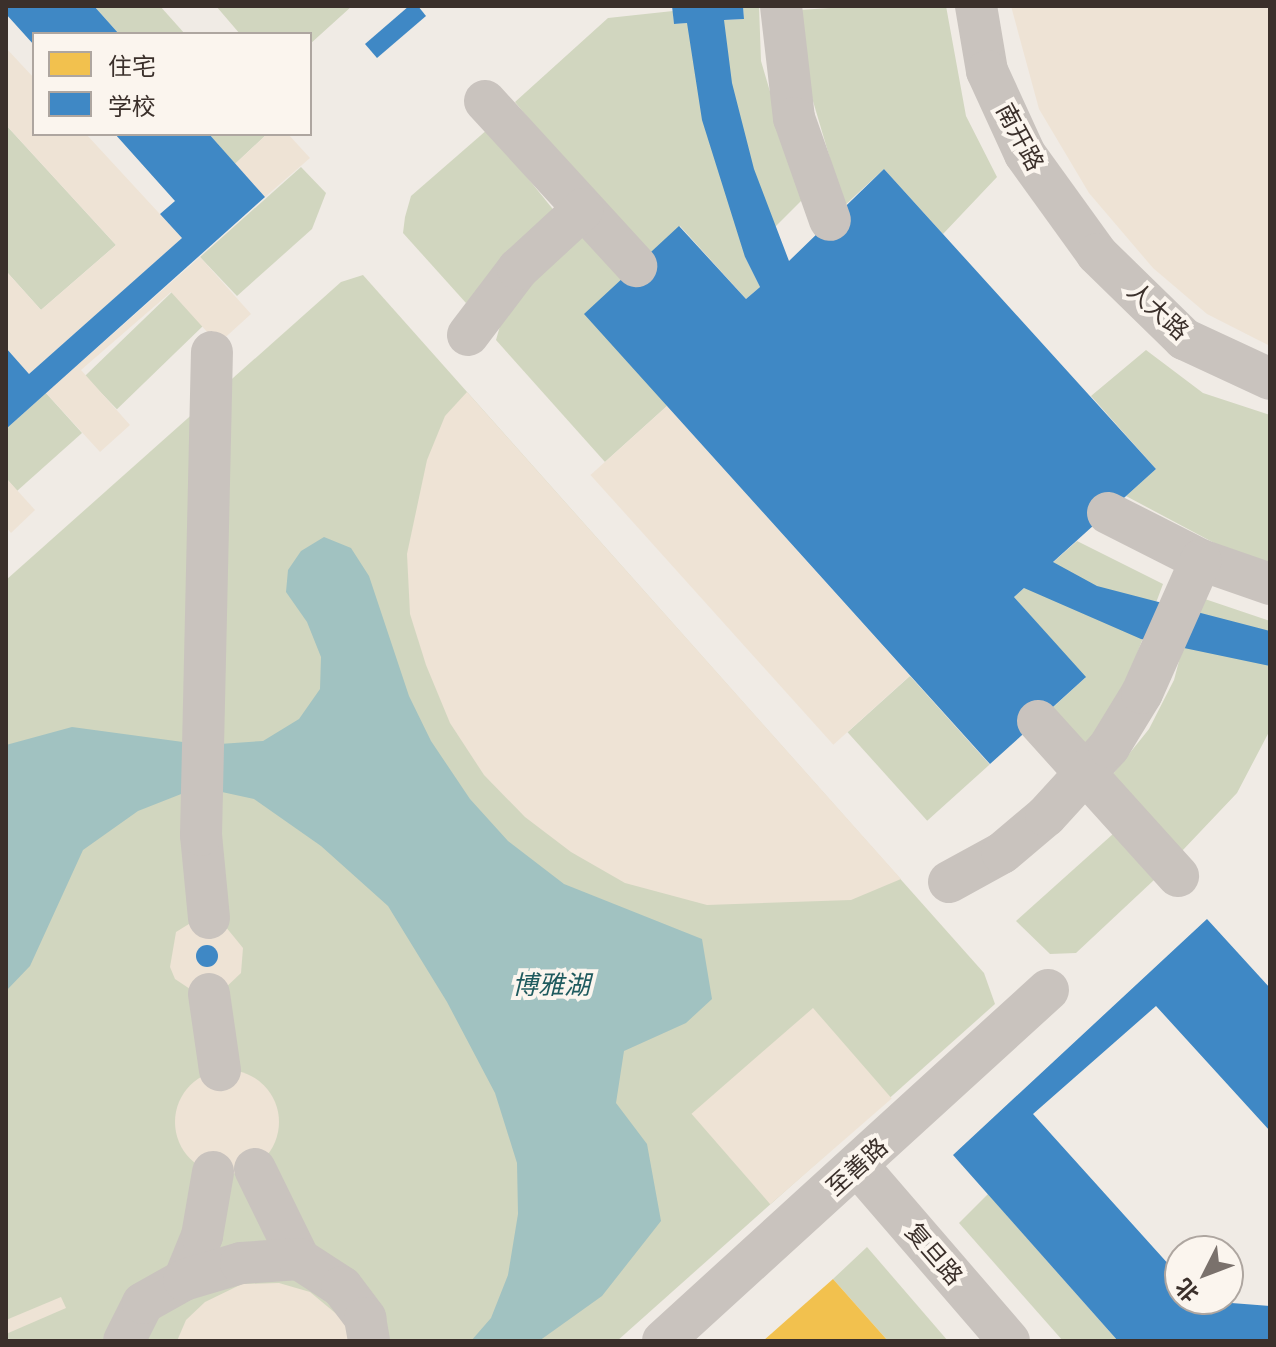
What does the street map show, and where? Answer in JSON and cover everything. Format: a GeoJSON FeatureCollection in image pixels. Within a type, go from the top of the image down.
{"type":"FeatureCollection","features":[{"type":"Feature","properties":{"kind":"street"},"geometry":{"type":"LineString","coordinates":[[781,6],[794,118],[830,220]]}},
{"type":"Feature","properties":{"kind":"street","name":"南开路"},"geometry":{"type":"LineString","coordinates":[[976,6],[987,71],[1025,154],[1097,254]]}},
{"type":"Feature","properties":{"kind":"street"},"geometry":{"type":"LineString","coordinates":[[485,101],[636,266]]}},
{"type":"Feature","properties":{"kind":"street"},"geometry":{"type":"LineString","coordinates":[[468,335],[518,269],[583,209]]}},
{"type":"Feature","properties":{"kind":"street","name":"人大路"},"geometry":{"type":"LineString","coordinates":[[1097,254],[1184,339],[1270,379]]}},
{"type":"Feature","properties":{"kind":"street"},"geometry":{"type":"LineString","coordinates":[[209,918],[201,835],[212,352]]}},
{"type":"Feature","properties":{"kind":"street"},"geometry":{"type":"LineString","coordinates":[[1108,513],[1201,560],[1270,584]]}},
{"type":"Feature","properties":{"kind":"street"},"geometry":{"type":"LineString","coordinates":[[949,882],[1002,853],[1109,747],[1142,693],[1201,560]]}},
{"type":"Feature","properties":{"kind":"street"},"geometry":{"type":"LineString","coordinates":[[1038,721],[1178,876]]}},
{"type":"Feature","properties":{"kind":"street","name":"至善路"},"geometry":{"type":"LineString","coordinates":[[663,1341],[1048,990]]}},
{"type":"Feature","properties":{"kind":"street"},"geometry":{"type":"LineString","coordinates":[[209,994],[220,1070]]}},
{"type":"Feature","properties":{"kind":"street","name":"复旦路"},"geometry":{"type":"LineString","coordinates":[[858,1166],[1009,1341]]}},
{"type":"Feature","properties":{"kind":"street"},"geometry":{"type":"LineString","coordinates":[[255,1169],[299,1259],[342,1287],[365,1318],[369,1341]]}},
{"type":"Feature","properties":{"kind":"street"},"geometry":{"type":"LineString","coordinates":[[184,1280],[202,1236],[213,1172]]}},
{"type":"Feature","properties":{"kind":"street"},"geometry":{"type":"LineString","coordinates":[[124,1341],[143,1303],[184,1280],[241,1263],[299,1259]]}},
{"type":"Feature","properties":{"kind":"green space"},"geometry":{"type":"Polygon","coordinates":[[[94,6],[160,6],[183,32],[117,32],[94,6]]]}},
{"type":"Feature","properties":{"kind":"green space"},"geometry":{"type":"Polygon","coordinates":[[[216,6],[352,6],[312,42],[312,32],[238,32],[216,6]]]}},
{"type":"Feature","properties":{"kind":"green space"},"geometry":{"type":"Polygon","coordinates":[[[743,6],[759,6],[761,61],[802,200],[745,257],[760,287],[746,299],[680,226],[644,259],[515,102],[608,18],[673,11],[674,24],[744,19],[743,6]]]}},
{"type":"Feature","properties":{"kind":"green space"},"geometry":{"type":"Polygon","coordinates":[[[946,6],[966,116],[997,177],[943,234],[884,169],[844,206],[805,74],[799,10],[946,6]]]}},
{"type":"Feature","properties":{"kind":"green space"},"geometry":{"type":"Polygon","coordinates":[[[6,125],[116,245],[41,310],[6,271],[6,125]]]}},
{"type":"Feature","properties":{"kind":"green space"},"geometry":{"type":"Polygon","coordinates":[[[488,129],[556,213],[466,303],[403,233],[405,217],[411,196],[488,129]]]}},
{"type":"Feature","properties":{"kind":"green space"},"geometry":{"type":"Polygon","coordinates":[[[211,136],[265,136],[235,164],[211,136]]]}},
{"type":"Feature","properties":{"kind":"green space"},"geometry":{"type":"Polygon","coordinates":[[[301,167],[326,193],[312,229],[237,296],[200,257],[301,167]]]}},
{"type":"Feature","properties":{"kind":"green space"},"geometry":{"type":"Polygon","coordinates":[[[585,234],[626,275],[667,406],[605,462],[496,340],[502,319],[530,282],[585,234]]]}},
{"type":"Feature","properties":{"kind":"green space"},"geometry":{"type":"Polygon","coordinates":[[[363,275],[984,973],[995,1004],[617,1341],[6,1341],[6,580],[341,282],[363,275]]]}},
{"type":"Feature","properties":{"kind":"green space"},"geometry":{"type":"Polygon","coordinates":[[[172,292],[204,325],[117,409],[85,376],[172,292]]]}},
{"type":"Feature","properties":{"kind":"green space"},"geometry":{"type":"Polygon","coordinates":[[[1146,350],[1203,393],[1270,415],[1270,563],[1218,545],[1126,496],[1156,469],[1091,396],[1146,350]]]}},
{"type":"Feature","properties":{"kind":"green space"},"geometry":{"type":"Polygon","coordinates":[[[46,393],[82,433],[17,491],[6,478],[6,429],[46,393]]]}},
{"type":"Feature","properties":{"kind":"green space"},"geometry":{"type":"Polygon","coordinates":[[[1077,541],[1163,584],[1131,670],[1087,750],[1049,711],[1085,678],[1014,597],[1077,541]]]}},
{"type":"Feature","properties":{"kind":"green space"},"geometry":{"type":"Polygon","coordinates":[[[1196,596],[1270,621],[1270,730],[1237,793],[1182,851],[1113,774],[1149,729],[1174,680],[1196,596]]]}},
{"type":"Feature","properties":{"kind":"green space"},"geometry":{"type":"Polygon","coordinates":[[[910,676],[990,764],[927,821],[848,732],[910,676]]]}},
{"type":"Feature","properties":{"kind":"green space"},"geometry":{"type":"Polygon","coordinates":[[[1113,834],[1154,880],[1076,953],[1050,954],[1016,921],[1113,834]]]}},
{"type":"Feature","properties":{"kind":"green space"},"geometry":{"type":"Polygon","coordinates":[[[988,1194],[1118,1341],[1063,1341],[959,1223],[988,1194]]]}},
{"type":"Feature","properties":{"kind":"green space"},"geometry":{"type":"Polygon","coordinates":[[[867,1247],[948,1341],[888,1341],[833,1279],[867,1247]]]}},
{"type":"Feature","properties":{"kind":"shaded area"},"geometry":{"type":"Polygon","coordinates":[[[1011,6],[1270,6],[1270,346],[1207,314],[1153,268],[1089,193],[1039,109],[1011,6]]]}},
{"type":"Feature","properties":{"kind":"shaded area"},"geometry":{"type":"Polygon","coordinates":[[[6,48],[32,76],[32,136],[88,136],[182,238],[29,374],[6,348],[6,271],[41,310],[116,245],[6,125],[6,48]]]}},
{"type":"Feature","properties":{"kind":"shaded area"},"geometry":{"type":"Polygon","coordinates":[[[265,136],[290,136],[310,158],[265,197],[235,164],[265,136]]]}},
{"type":"Feature","properties":{"kind":"shaded area"},"geometry":{"type":"Polygon","coordinates":[[[200,257],[251,314],[218,344],[171,292],[81,370],[130,425],[100,452],[46,393],[200,257]]]}},
{"type":"Feature","properties":{"kind":"shaded area"},"geometry":{"type":"Polygon","coordinates":[[[467,392],[901,879],[851,900],[707,905],[625,883],[571,852],[525,817],[484,775],[450,723],[426,665],[410,614],[407,554],[427,460],[445,416],[467,392]]]}},
{"type":"Feature","properties":{"kind":"shaded area"},"geometry":{"type":"Polygon","coordinates":[[[667,406],[910,676],[833,745],[590,475],[667,406]]]}},
{"type":"Feature","properties":{"kind":"shaded area"},"geometry":{"type":"Polygon","coordinates":[[[6,478],[35,510],[11,533],[6,527],[6,478]]]}},
{"type":"Feature","properties":{"kind":"shaded area"},"geometry":{"type":"Polygon","coordinates":[[[197,919],[221,921],[243,948],[241,973],[222,991],[196,993],[175,979],[170,967],[176,932],[197,919]]]}},
{"type":"Feature","properties":{"kind":"shaded area"},"geometry":{"type":"Polygon","coordinates":[[[813,1008],[892,1099],[770,1204],[691,1114],[813,1008]]]}},
{"type":"Feature","properties":{"kind":"shaded area"},"geometry":{"type":"Polygon","coordinates":[[[227,1070],[247,1074],[264,1085],[275,1102],[279,1122],[275,1142],[264,1159],[247,1170],[227,1174],[207,1170],[190,1159],[179,1142],[175,1122],[179,1102],[190,1085],[207,1074],[227,1070]]]}},
{"type":"Feature","properties":{"kind":"shaded area"},"geometry":{"type":"Polygon","coordinates":[[[279,1283],[310,1292],[369,1341],[177,1341],[186,1320],[205,1302],[242,1284],[279,1283]]]}},
{"type":"Feature","properties":{"kind":"shaded area"},"geometry":{"type":"Polygon","coordinates":[[[61,1297],[66,1308],[6,1334],[6,1320],[61,1297]]]}},
{"type":"Feature","properties":{"kind":"water","name":"博雅湖"},"geometry":{"type":"Polygon","coordinates":[[[324,537],[351,548],[369,576],[409,696],[431,741],[470,799],[508,841],[564,884],[702,939],[712,999],[686,1023],[624,1051],[616,1103],[647,1144],[661,1221],[602,1296],[539,1341],[471,1341],[491,1318],[508,1275],[518,1214],[517,1163],[495,1093],[447,1002],[388,906],[321,846],[254,799],[199,787],[138,811],[83,850],[30,966],[6,991],[6,745],[72,727],[205,745],[263,741],[299,719],[320,689],[321,657],[307,622],[286,592],[288,570],[301,551],[324,537]]]}},
{"type":"Feature","properties":{"kind":"building: 住宅"},"geometry":{"type":"Polygon","coordinates":[[[833,1279],[888,1341],[763,1341],[833,1279]]]}},
{"type":"Feature","properties":{"kind":"building: 学校"},"geometry":{"type":"Polygon","coordinates":[[[6,6],[94,6],[117,32],[32,32],[32,43],[6,14],[6,6]]]}},
{"type":"Feature","properties":{"kind":"building: 学校"},"geometry":{"type":"Polygon","coordinates":[[[409,6],[418,6],[426,16],[377,58],[365,44],[409,6]]]}},
{"type":"Feature","properties":{"kind":"building: 学校"},"geometry":{"type":"Polygon","coordinates":[[[672,6],[743,6],[744,19],[724,20],[732,83],[754,169],[789,261],[884,169],[1156,469],[1053,562],[1097,586],[1270,631],[1270,666],[1141,639],[1024,588],[1014,597],[1086,677],[990,764],[584,314],[679,226],[746,299],[760,287],[745,257],[702,120],[687,23],[674,24],[672,6]]]}},
{"type":"Feature","properties":{"kind":"building: 学校"},"geometry":{"type":"Polygon","coordinates":[[[117,136],[211,136],[265,197],[6,429],[6,348],[29,374],[182,238],[160,214],[175,201],[117,136]]]}},
{"type":"Feature","properties":{"kind":"building: 学校"},"geometry":{"type":"Polygon","coordinates":[[[1207,919],[1270,988],[1270,1131],[1156,1006],[1033,1114],[1164,1259],[1164,1315],[1244,1315],[1244,1304],[1270,1306],[1270,1341],[1118,1341],[953,1155],[1207,919]]]}},
{"type":"Feature","properties":{"kind":"building: 学校"},"geometry":{"type":"Polygon","coordinates":[[[207,945],[215,948],[218,956],[215,964],[207,967],[199,964],[196,956],[199,948],[207,945]]]}}]}
